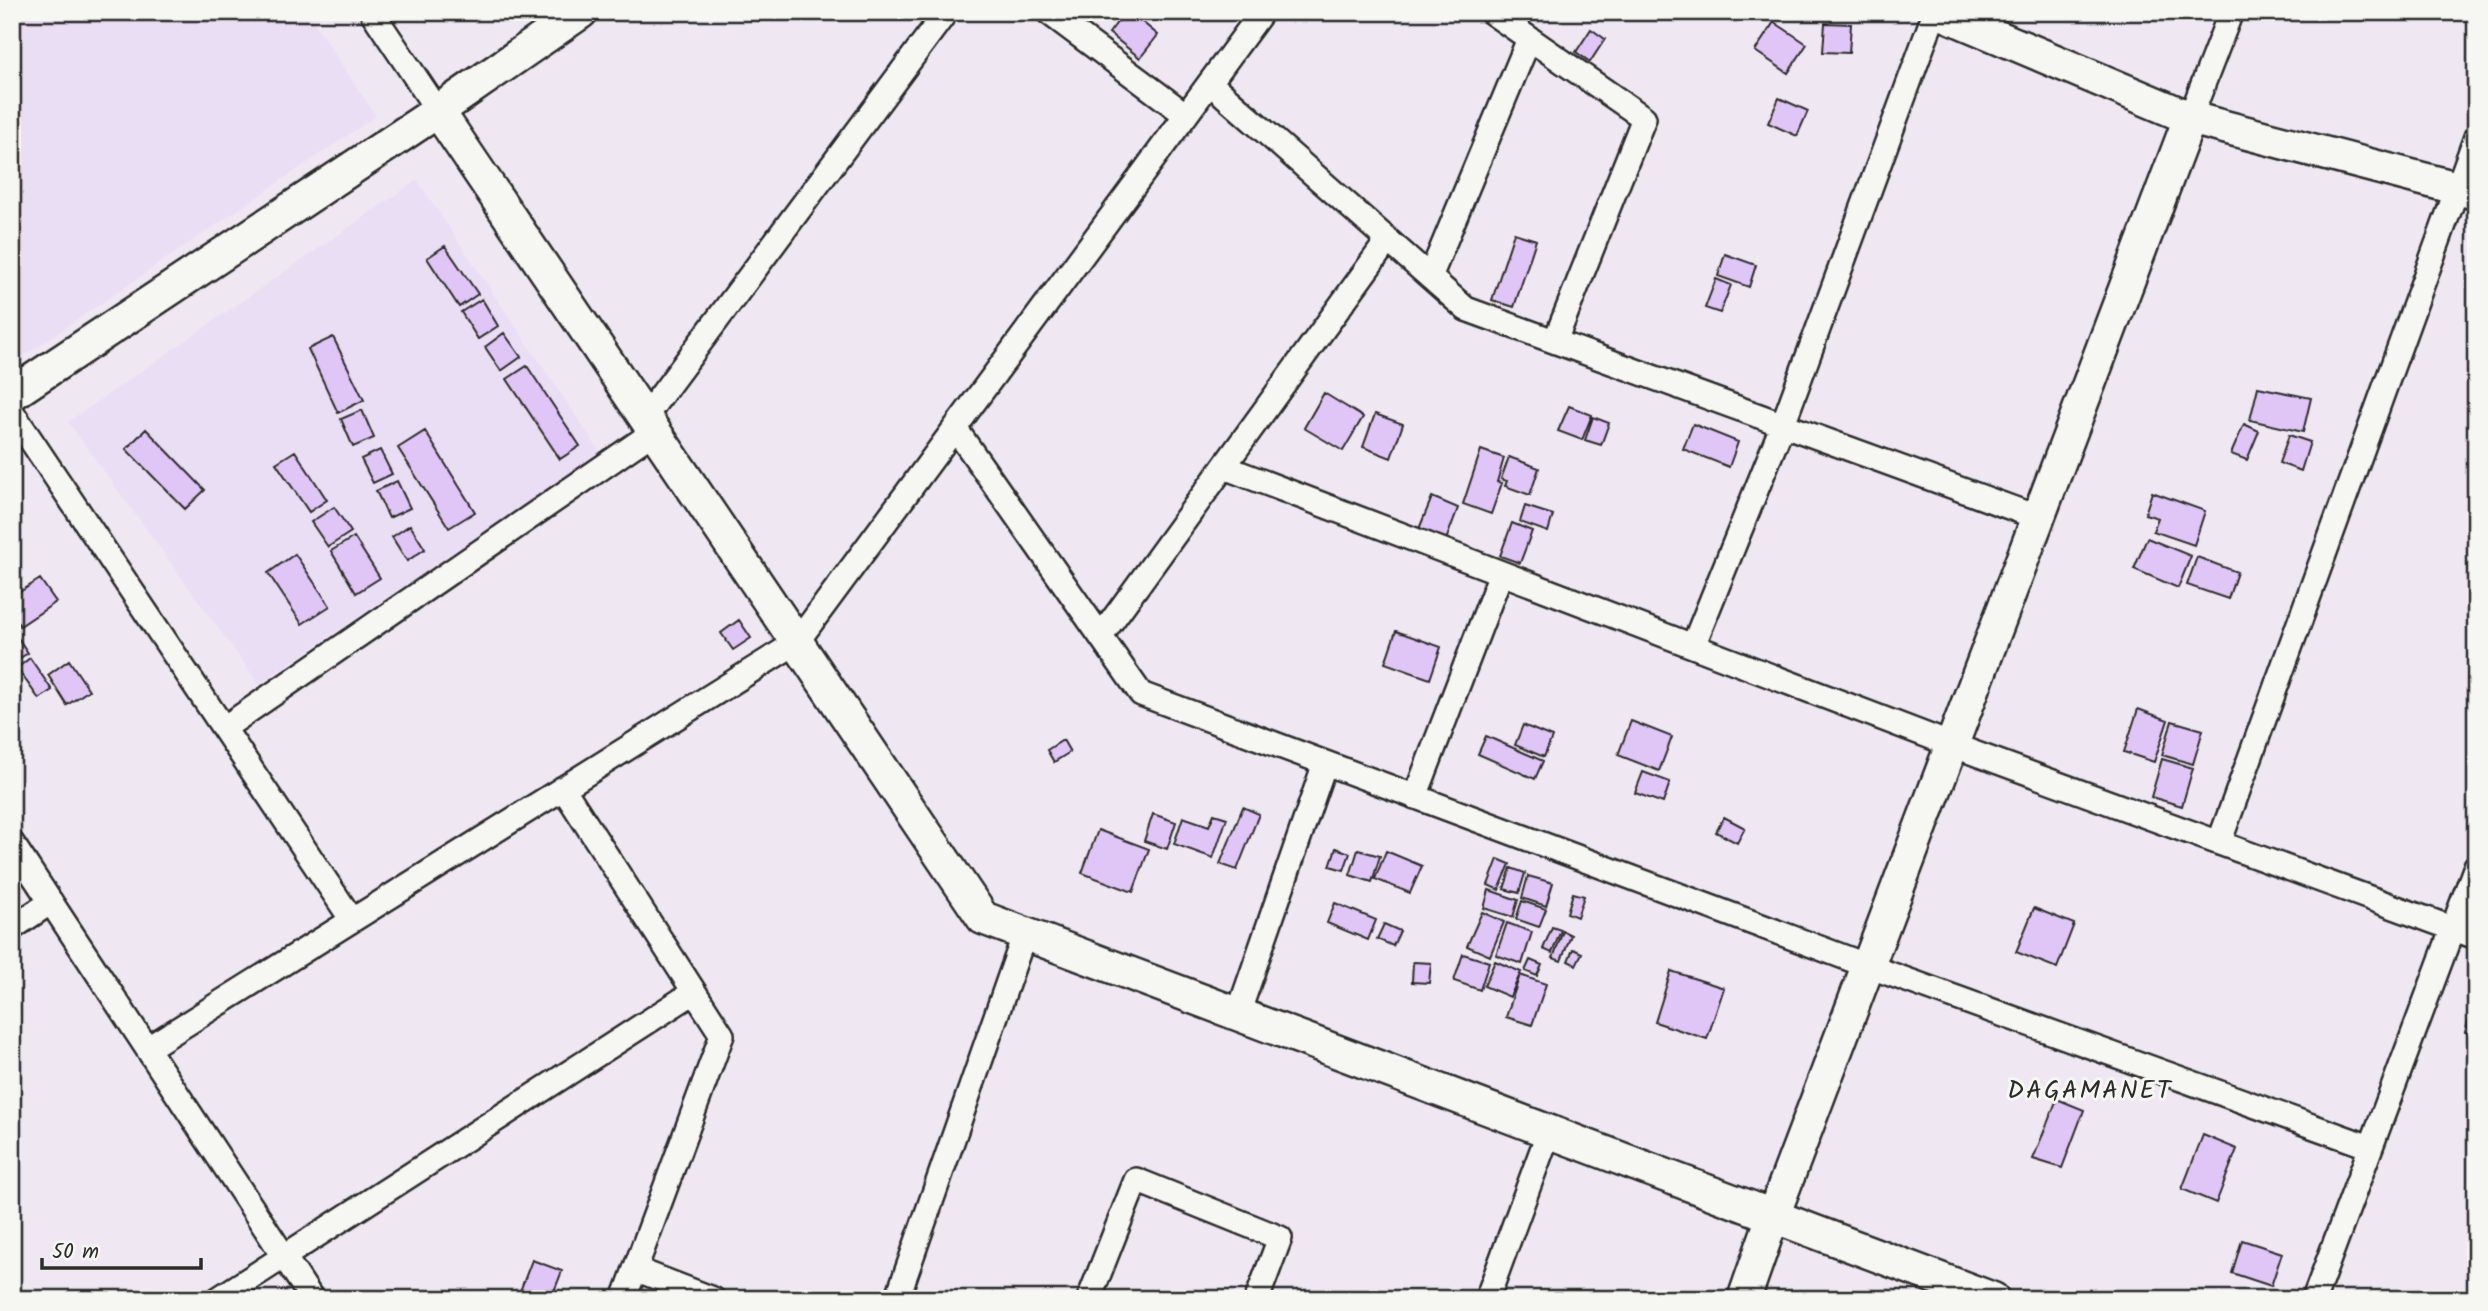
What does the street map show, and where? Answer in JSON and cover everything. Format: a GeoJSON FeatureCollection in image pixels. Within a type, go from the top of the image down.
{"type":"FeatureCollection","features":[{"type":"Feature","properties":{"kind":"street"},"geometry":{"type":"LineString","coordinates":[[372,12],[983,918],[1993,1299]]}},
{"type":"Feature","properties":{"kind":"street"},"geometry":{"type":"LineString","coordinates":[[12,394],[439,111],[581,12]]}},
{"type":"Feature","properties":{"kind":"street"},"geometry":{"type":"LineString","coordinates":[[224,728],[650,424],[946,12]]}},
{"type":"Feature","properties":{"kind":"street"},"geometry":{"type":"LineString","coordinates":[[1048,12],[1186,115]]}},
{"type":"Feature","properties":{"kind":"street"},"geometry":{"type":"LineString","coordinates":[[148,1048],[797,642],[1262,12]]}},
{"type":"Feature","properties":{"kind":"street"},"geometry":{"type":"LineString","coordinates":[[1491,12],[1644,118],[1555,341]]}},
{"type":"Feature","properties":{"kind":"street"},"geometry":{"type":"LineString","coordinates":[[1693,646],[1783,425],[1937,12],[2190,118],[2467,190]]}},
{"type":"Feature","properties":{"kind":"street"},"geometry":{"type":"LineString","coordinates":[[1744,1299],[1773,1216],[2231,12]]}},
{"type":"Feature","properties":{"kind":"street"},"geometry":{"type":"LineString","coordinates":[[1430,276],[1529,39]]}},
{"type":"Feature","properties":{"kind":"street"},"geometry":{"type":"LineString","coordinates":[[1210,83],[1466,309],[2039,518]]}},
{"type":"Feature","properties":{"kind":"street"},"geometry":{"type":"LineString","coordinates":[[2219,843],[2467,190],[2476,137]]}},
{"type":"Feature","properties":{"kind":"street"},"geometry":{"type":"LineString","coordinates":[[1101,636],[1388,240]]}},
{"type":"Feature","properties":{"kind":"street"},"geometry":{"type":"LineString","coordinates":[[12,412],[352,920]]}},
{"type":"Feature","properties":{"kind":"street"},"geometry":{"type":"LineString","coordinates":[[955,428],[1141,694],[1868,966],[2371,1147]]}},
{"type":"Feature","properties":{"kind":"street"},"geometry":{"type":"LineString","coordinates":[[1224,467],[1952,745],[2476,937]]}},
{"type":"Feature","properties":{"kind":"street"},"geometry":{"type":"LineString","coordinates":[[1415,797],[1501,573]]}},
{"type":"Feature","properties":{"kind":"street"},"geometry":{"type":"LineString","coordinates":[[1238,1014],[1325,763]]}},
{"type":"Feature","properties":{"kind":"street"},"geometry":{"type":"LineString","coordinates":[[564,788],[722,1035],[624,1299]]}},
{"type":"Feature","properties":{"kind":"street"},"geometry":{"type":"LineString","coordinates":[[12,843],[312,1299]]}},
{"type":"Feature","properties":{"kind":"street"},"geometry":{"type":"LineString","coordinates":[[2314,1299],[2476,866]]}},
{"type":"Feature","properties":{"kind":"street"},"geometry":{"type":"LineString","coordinates":[[12,929],[51,902]]}},
{"type":"Feature","properties":{"kind":"street"},"geometry":{"type":"LineString","coordinates":[[897,1299],[1025,933]]}},
{"type":"Feature","properties":{"kind":"street"},"geometry":{"type":"LineString","coordinates":[[218,1299],[694,992]]}},
{"type":"Feature","properties":{"kind":"street"},"geometry":{"type":"LineString","coordinates":[[1487,1299],[1549,1131]]}},
{"type":"Feature","properties":{"kind":"street"},"geometry":{"type":"LineString","coordinates":[[1089,1299],[1136,1180],[1280,1238],[1257,1299]]}},
{"type":"Feature","properties":{"kind":"street"},"geometry":{"type":"LineString","coordinates":[[635,1269],[713,1299]]}},
{"type":"Feature","properties":{"kind":"shaded area"},"geometry":{"type":"Polygon","coordinates":[[[12,12],[307,12],[376,116],[12,364],[12,12]]]}},
{"type":"Feature","properties":{"kind":"shaded area"},"geometry":{"type":"Polygon","coordinates":[[[417,180],[601,453],[259,684],[68,422],[417,180]]]}},
{"type":"Feature","properties":{"kind":"building"},"geometry":{"type":"Polygon","coordinates":[[[1125,12],[1130,12],[1158,35],[1140,58],[1109,33],[1125,12]]]}},
{"type":"Feature","properties":{"kind":"building"},"geometry":{"type":"Polygon","coordinates":[[[1774,22],[1807,44],[1788,73],[1755,51],[1774,22]]]}},
{"type":"Feature","properties":{"kind":"building"},"geometry":{"type":"Polygon","coordinates":[[[1825,23],[1851,24],[1849,53],[1823,52],[1825,23]]]}},
{"type":"Feature","properties":{"kind":"building"},"geometry":{"type":"Polygon","coordinates":[[[1591,29],[1605,39],[1590,62],[1576,52],[1591,29]]]}},
{"type":"Feature","properties":{"kind":"building"},"geometry":{"type":"Polygon","coordinates":[[[1779,98],[1808,111],[1797,136],[1768,123],[1779,98]]]}},
{"type":"Feature","properties":{"kind":"building"},"geometry":{"type":"Polygon","coordinates":[[[1514,233],[1536,240],[1514,307],[1492,300],[1514,233]]]}},
{"type":"Feature","properties":{"kind":"building"},"geometry":{"type":"Polygon","coordinates":[[[445,246],[478,294],[459,307],[427,258],[445,246]]]}},
{"type":"Feature","properties":{"kind":"building"},"geometry":{"type":"Polygon","coordinates":[[[1725,254],[1756,265],[1749,287],[1718,276],[1725,254]]]}},
{"type":"Feature","properties":{"kind":"building"},"geometry":{"type":"Polygon","coordinates":[[[1716,279],[1731,285],[1720,313],[1705,308],[1716,279]]]}},
{"type":"Feature","properties":{"kind":"building"},"geometry":{"type":"Polygon","coordinates":[[[482,299],[498,326],[478,339],[461,312],[482,299]]]}},
{"type":"Feature","properties":{"kind":"building"},"geometry":{"type":"Polygon","coordinates":[[[504,333],[521,357],[501,371],[485,347],[504,333]]]}},
{"type":"Feature","properties":{"kind":"building"},"geometry":{"type":"Polygon","coordinates":[[[333,337],[364,400],[338,413],[308,349],[333,337]]]}},
{"type":"Feature","properties":{"kind":"building"},"geometry":{"type":"Polygon","coordinates":[[[527,366],[580,446],[560,459],[507,379],[527,366]]]}},
{"type":"Feature","properties":{"kind":"building"},"geometry":{"type":"Polygon","coordinates":[[[2258,387],[2311,398],[2303,432],[2250,420],[2258,387]]]}},
{"type":"Feature","properties":{"kind":"building"},"geometry":{"type":"Polygon","coordinates":[[[1324,393],[1363,417],[1343,451],[1304,428],[1324,393]]]}},
{"type":"Feature","properties":{"kind":"building"},"geometry":{"type":"Polygon","coordinates":[[[1569,406],[1592,415],[1582,440],[1558,431],[1569,406]]]}},
{"type":"Feature","properties":{"kind":"building"},"geometry":{"type":"Polygon","coordinates":[[[362,410],[374,438],[353,447],[341,419],[362,410]]]}},
{"type":"Feature","properties":{"kind":"building"},"geometry":{"type":"Polygon","coordinates":[[[1375,414],[1403,424],[1391,458],[1363,447],[1375,414]]]}},
{"type":"Feature","properties":{"kind":"building"},"geometry":{"type":"Polygon","coordinates":[[[1593,417],[1609,423],[1601,445],[1585,440],[1593,417]]]}},
{"type":"Feature","properties":{"kind":"building"},"geometry":{"type":"Polygon","coordinates":[[[1693,424],[1738,442],[1729,467],[1683,449],[1693,424]]]}},
{"type":"Feature","properties":{"kind":"building"},"geometry":{"type":"Polygon","coordinates":[[[2244,424],[2259,431],[2247,460],[2231,454],[2244,424]]]}},
{"type":"Feature","properties":{"kind":"building"},"geometry":{"type":"Polygon","coordinates":[[[146,429],[205,490],[185,509],[126,449],[146,429]]]}},
{"type":"Feature","properties":{"kind":"building"},"geometry":{"type":"Polygon","coordinates":[[[425,431],[475,512],[449,528],[398,448],[425,431]]]}},
{"type":"Feature","properties":{"kind":"building"},"geometry":{"type":"Polygon","coordinates":[[[2289,435],[2310,442],[2301,471],[2279,463],[2289,435]]]}},
{"type":"Feature","properties":{"kind":"building"},"geometry":{"type":"Polygon","coordinates":[[[380,450],[392,474],[373,483],[361,459],[380,450]]]}},
{"type":"Feature","properties":{"kind":"building"},"geometry":{"type":"Polygon","coordinates":[[[1481,450],[1504,458],[1497,482],[1502,483],[1491,514],[1463,504],[1481,450]]]}},
{"type":"Feature","properties":{"kind":"building"},"geometry":{"type":"Polygon","coordinates":[[[295,451],[327,500],[309,512],[276,463],[295,451]]]}},
{"type":"Feature","properties":{"kind":"building"},"geometry":{"type":"Polygon","coordinates":[[[1509,457],[1539,468],[1530,495],[1505,486],[1507,481],[1501,479],[1509,457]]]}},
{"type":"Feature","properties":{"kind":"building"},"geometry":{"type":"Polygon","coordinates":[[[397,481],[410,508],[389,518],[376,491],[397,481]]]}},
{"type":"Feature","properties":{"kind":"building"},"geometry":{"type":"Polygon","coordinates":[[[2152,492],[2205,511],[2194,545],[2153,531],[2158,518],[2145,514],[2152,492]]]}},
{"type":"Feature","properties":{"kind":"building"},"geometry":{"type":"Polygon","coordinates":[[[1432,497],[1458,508],[1446,540],[1419,529],[1432,497]]]}},
{"type":"Feature","properties":{"kind":"building"},"geometry":{"type":"Polygon","coordinates":[[[1525,506],[1553,515],[1548,532],[1520,522],[1525,506]]]}},
{"type":"Feature","properties":{"kind":"building"},"geometry":{"type":"Polygon","coordinates":[[[334,507],[351,532],[328,547],[311,522],[334,507]]]}},
{"type":"Feature","properties":{"kind":"building"},"geometry":{"type":"Polygon","coordinates":[[[1512,523],[1532,531],[1520,563],[1500,556],[1512,523]]]}},
{"type":"Feature","properties":{"kind":"building"},"geometry":{"type":"Polygon","coordinates":[[[410,525],[425,549],[407,561],[392,537],[410,525]]]}},
{"type":"Feature","properties":{"kind":"building"},"geometry":{"type":"Polygon","coordinates":[[[354,537],[380,578],[356,593],[331,551],[354,537]]]}},
{"type":"Feature","properties":{"kind":"building"},"geometry":{"type":"Polygon","coordinates":[[[2147,538],[2191,556],[2178,588],[2134,569],[2147,538]]]}},
{"type":"Feature","properties":{"kind":"building"},"geometry":{"type":"Polygon","coordinates":[[[295,554],[330,606],[302,624],[268,573],[295,554]]]}},
{"type":"Feature","properties":{"kind":"building"},"geometry":{"type":"Polygon","coordinates":[[[2197,557],[2237,572],[2228,599],[2187,585],[2197,557]]]}},
{"type":"Feature","properties":{"kind":"building"},"geometry":{"type":"Polygon","coordinates":[[[40,579],[56,602],[20,626],[12,614],[12,597],[40,579]]]}},
{"type":"Feature","properties":{"kind":"building"},"geometry":{"type":"Polygon","coordinates":[[[739,620],[751,638],[733,650],[721,633],[739,620]]]}},
{"type":"Feature","properties":{"kind":"building"},"geometry":{"type":"Polygon","coordinates":[[[12,629],[28,653],[12,663],[12,629]]]}},
{"type":"Feature","properties":{"kind":"building"},"geometry":{"type":"Polygon","coordinates":[[[1396,631],[1441,647],[1430,679],[1385,663],[1396,631]]]}},
{"type":"Feature","properties":{"kind":"building"},"geometry":{"type":"Polygon","coordinates":[[[30,658],[52,690],[39,699],[17,668],[30,658]]]}},
{"type":"Feature","properties":{"kind":"building"},"geometry":{"type":"Polygon","coordinates":[[[69,660],[89,690],[67,705],[48,675],[69,660]]]}},
{"type":"Feature","properties":{"kind":"building"},"geometry":{"type":"Polygon","coordinates":[[[2138,709],[2168,720],[2154,762],[2124,752],[2138,709]]]}},
{"type":"Feature","properties":{"kind":"building"},"geometry":{"type":"Polygon","coordinates":[[[1631,721],[1672,737],[1659,771],[1618,755],[1631,721]]]}},
{"type":"Feature","properties":{"kind":"building"},"geometry":{"type":"Polygon","coordinates":[[[2172,721],[2203,730],[2193,764],[2162,755],[2172,721]]]}},
{"type":"Feature","properties":{"kind":"building"},"geometry":{"type":"Polygon","coordinates":[[[1523,725],[1552,737],[1544,757],[1515,745],[1523,725]]]}},
{"type":"Feature","properties":{"kind":"building"},"geometry":{"type":"Polygon","coordinates":[[[1486,736],[1543,761],[1535,779],[1478,754],[1486,736]]]}},
{"type":"Feature","properties":{"kind":"building"},"geometry":{"type":"Polygon","coordinates":[[[1063,740],[1070,752],[1054,762],[1047,750],[1063,740]]]}},
{"type":"Feature","properties":{"kind":"building"},"geometry":{"type":"Polygon","coordinates":[[[2162,759],[2193,768],[2182,806],[2151,797],[2162,759]]]}},
{"type":"Feature","properties":{"kind":"building"},"geometry":{"type":"Polygon","coordinates":[[[1643,772],[1670,782],[1663,803],[1635,793],[1643,772]]]}},
{"type":"Feature","properties":{"kind":"building"},"geometry":{"type":"Polygon","coordinates":[[[1243,807],[1259,814],[1237,870],[1220,864],[1243,807]]]}},
{"type":"Feature","properties":{"kind":"building"},"geometry":{"type":"Polygon","coordinates":[[[1153,814],[1176,822],[1167,849],[1144,841],[1153,814]]]}},
{"type":"Feature","properties":{"kind":"building"},"geometry":{"type":"Polygon","coordinates":[[[1214,814],[1227,818],[1213,858],[1174,844],[1183,817],[1209,826],[1214,814]]]}},
{"type":"Feature","properties":{"kind":"building"},"geometry":{"type":"Polygon","coordinates":[[[1724,817],[1745,828],[1737,843],[1716,832],[1724,817]]]}},
{"type":"Feature","properties":{"kind":"building"},"geometry":{"type":"Polygon","coordinates":[[[1098,830],[1149,849],[1133,892],[1082,873],[1098,830]]]}},
{"type":"Feature","properties":{"kind":"building"},"geometry":{"type":"Polygon","coordinates":[[[1336,848],[1350,853],[1344,870],[1330,866],[1336,848]]]}},
{"type":"Feature","properties":{"kind":"building"},"geometry":{"type":"Polygon","coordinates":[[[1358,850],[1380,856],[1372,882],[1350,875],[1358,850]]]}},
{"type":"Feature","properties":{"kind":"building"},"geometry":{"type":"Polygon","coordinates":[[[1386,851],[1422,866],[1410,893],[1375,879],[1386,851]]]}},
{"type":"Feature","properties":{"kind":"building"},"geometry":{"type":"Polygon","coordinates":[[[1498,859],[1510,864],[1499,890],[1488,885],[1498,859]]]}},
{"type":"Feature","properties":{"kind":"building"},"geometry":{"type":"Polygon","coordinates":[[[1511,868],[1525,873],[1519,893],[1504,889],[1511,868]]]}},
{"type":"Feature","properties":{"kind":"building"},"geometry":{"type":"Polygon","coordinates":[[[1528,876],[1553,883],[1546,906],[1522,898],[1528,876]]]}},
{"type":"Feature","properties":{"kind":"building"},"geometry":{"type":"Polygon","coordinates":[[[1489,890],[1518,900],[1513,917],[1484,908],[1489,890]]]}},
{"type":"Feature","properties":{"kind":"building"},"geometry":{"type":"Polygon","coordinates":[[[1573,893],[1584,896],[1577,917],[1567,913],[1573,893]]]}},
{"type":"Feature","properties":{"kind":"building"},"geometry":{"type":"Polygon","coordinates":[[[1522,901],[1546,909],[1539,927],[1516,919],[1522,901]]]}},
{"type":"Feature","properties":{"kind":"building"},"geometry":{"type":"Polygon","coordinates":[[[1335,903],[1376,920],[1368,940],[1327,923],[1335,903]]]}},
{"type":"Feature","properties":{"kind":"building"},"geometry":{"type":"Polygon","coordinates":[[[2034,908],[2074,924],[2057,968],[2016,952],[2034,908]]]}},
{"type":"Feature","properties":{"kind":"building"},"geometry":{"type":"Polygon","coordinates":[[[1482,912],[1504,922],[1490,956],[1467,946],[1482,912]]]}},
{"type":"Feature","properties":{"kind":"building"},"geometry":{"type":"Polygon","coordinates":[[[1507,923],[1532,932],[1522,964],[1496,955],[1507,923]]]}},
{"type":"Feature","properties":{"kind":"building"},"geometry":{"type":"Polygon","coordinates":[[[1384,924],[1400,931],[1393,946],[1377,939],[1384,924]]]}},
{"type":"Feature","properties":{"kind":"building"},"geometry":{"type":"Polygon","coordinates":[[[1552,927],[1561,930],[1552,953],[1543,949],[1552,927]]]}},
{"type":"Feature","properties":{"kind":"building"},"geometry":{"type":"Polygon","coordinates":[[[1563,931],[1571,935],[1561,961],[1553,958],[1563,931]]]}},
{"type":"Feature","properties":{"kind":"building"},"geometry":{"type":"Polygon","coordinates":[[[1573,949],[1582,953],[1576,965],[1568,961],[1573,949]]]}},
{"type":"Feature","properties":{"kind":"building"},"geometry":{"type":"Polygon","coordinates":[[[1463,954],[1489,962],[1480,990],[1454,981],[1463,954]]]}},
{"type":"Feature","properties":{"kind":"building"},"geometry":{"type":"Polygon","coordinates":[[[1530,960],[1542,965],[1537,976],[1525,971],[1530,960]]]}},
{"type":"Feature","properties":{"kind":"building"},"geometry":{"type":"Polygon","coordinates":[[[1495,961],[1521,972],[1510,997],[1484,986],[1495,961]]]}},
{"type":"Feature","properties":{"kind":"building"},"geometry":{"type":"Polygon","coordinates":[[[1413,962],[1431,963],[1429,983],[1412,982],[1413,962]]]}},
{"type":"Feature","properties":{"kind":"building"},"geometry":{"type":"Polygon","coordinates":[[[1671,971],[1724,988],[1707,1039],[1655,1022],[1671,971]]]}},
{"type":"Feature","properties":{"kind":"building"},"geometry":{"type":"Polygon","coordinates":[[[1520,975],[1546,984],[1532,1025],[1506,1017],[1520,975]]]}},
{"type":"Feature","properties":{"kind":"building"},"geometry":{"type":"Polygon","coordinates":[[[2476,999],[2476,1035],[2465,1032],[2476,999]]]}},
{"type":"Feature","properties":{"kind":"building"},"geometry":{"type":"Polygon","coordinates":[[[2057,1099],[2084,1110],[2062,1168],[2033,1159],[2057,1099]]]}},
{"type":"Feature","properties":{"kind":"building"},"geometry":{"type":"Polygon","coordinates":[[[2203,1135],[2237,1149],[2216,1203],[2182,1189],[2203,1135]]]}},
{"type":"Feature","properties":{"kind":"building"},"geometry":{"type":"Polygon","coordinates":[[[2242,1240],[2282,1253],[2271,1286],[2232,1273],[2242,1240]]]}},
{"type":"Feature","properties":{"kind":"building"},"geometry":{"type":"Polygon","coordinates":[[[532,1260],[562,1271],[551,1299],[517,1299],[532,1260]]]}},
{"type":"Feature","properties":{"kind":"district","name":"DAGAMANET"},"geometry":{"type":"Point","coordinates":[2090,1089]}}]}
